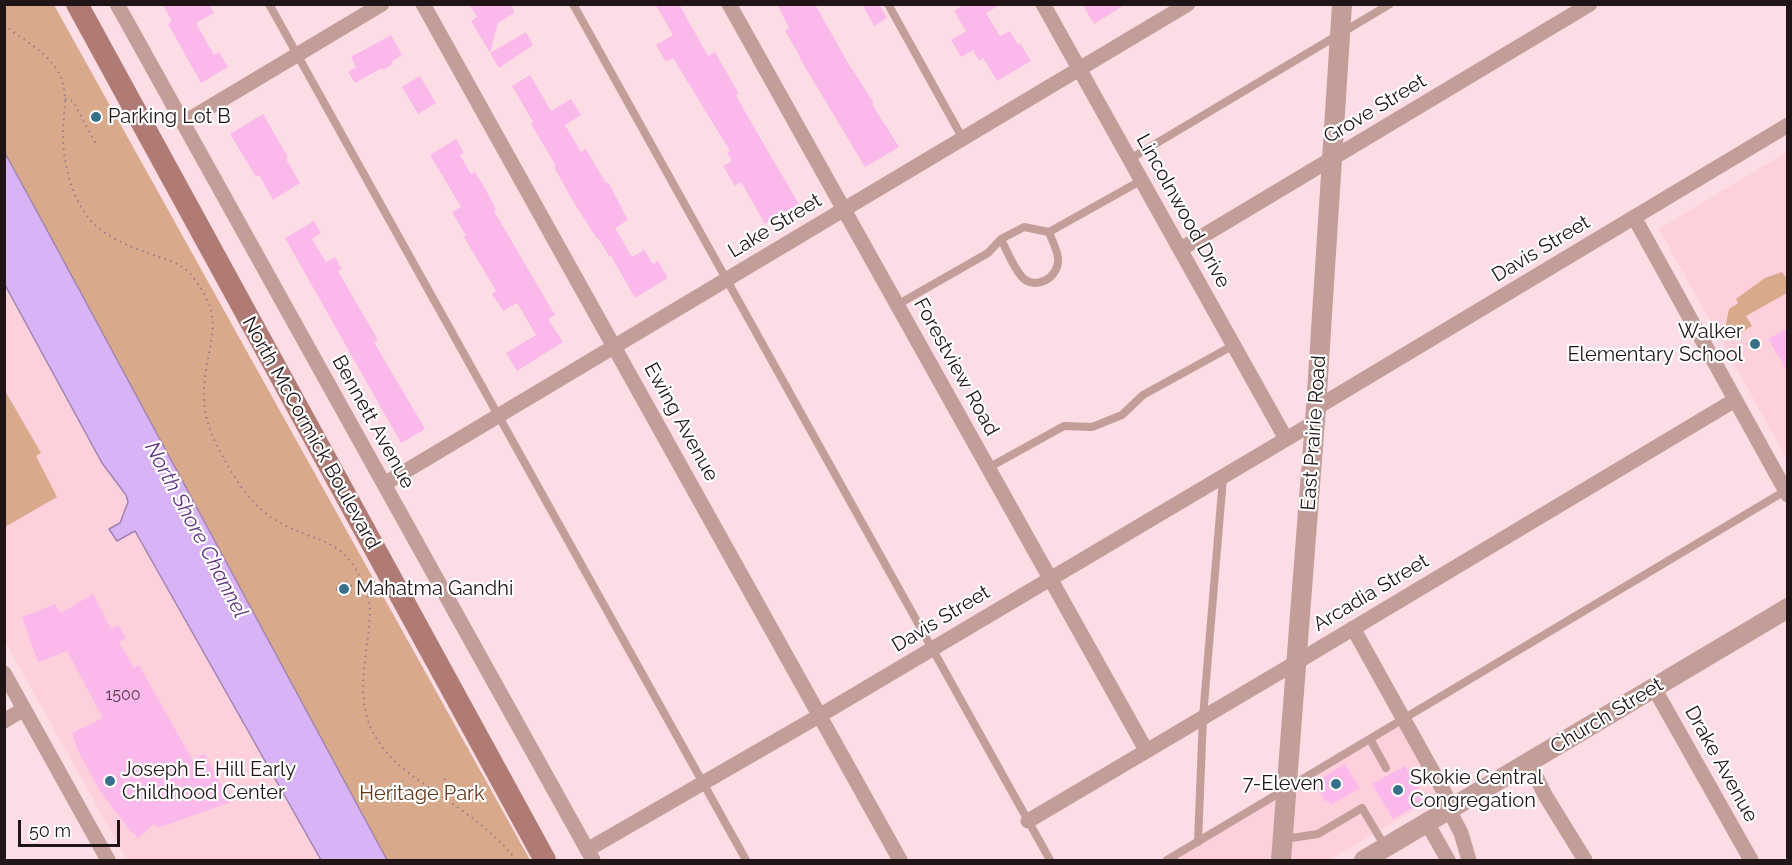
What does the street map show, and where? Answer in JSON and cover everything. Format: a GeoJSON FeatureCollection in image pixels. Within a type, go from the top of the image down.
{"type":"FeatureCollection","features":[{"type":"Feature","properties":{"kind":"main road","name":"North McCormick Boulevard"},"geometry":{"type":"LineString","coordinates":[[77,4],[545,861]]}},
{"type":"Feature","properties":{"kind":"street","name":"Bennett Avenue"},"geometry":{"type":"LineString","coordinates":[[117,4],[590,855]]}},
{"type":"Feature","properties":{"kind":"street"},"geometry":{"type":"LineString","coordinates":[[183,123],[382,4]]}},
{"type":"Feature","properties":{"kind":"street","name":"Ewing Avenue"},"geometry":{"type":"LineString","coordinates":[[423,4],[900,861]]}},
{"type":"Feature","properties":{"kind":"street","name":"Forestview Road"},"geometry":{"type":"LineString","coordinates":[[729,4],[1146,750]]}},
{"type":"Feature","properties":{"kind":"street","name":"Lincolnwood Drive"},"geometry":{"type":"LineString","coordinates":[[1044,4],[1286,439]]}},
{"type":"Feature","properties":{"kind":"street","name":"Lake Street"},"geometry":{"type":"LineString","coordinates":[[384,484],[1188,4]]}},
{"type":"Feature","properties":{"kind":"street","name":"East Prairie Road"},"geometry":{"type":"LineString","coordinates":[[1281,861],[1316,415],[1342,4]]}},
{"type":"Feature","properties":{"kind":"street","name":"Grove Street"},"geometry":{"type":"LineString","coordinates":[[1181,249],[1590,4]]}},
{"type":"Feature","properties":{"kind":"street","name":"Davis Street"},"geometry":{"type":"LineString","coordinates":[[590,855],[703,783],[1286,439],[1316,415],[1634,217],[1788,125]]}},
{"type":"Feature","properties":{"kind":"street"},"geometry":{"type":"LineString","coordinates":[[1634,217],[1786,493]]}},
{"type":"Feature","properties":{"kind":"street","name":"Arcadia Street"},"geometry":{"type":"LineString","coordinates":[[1028,821],[1735,400]]}},
{"type":"Feature","properties":{"kind":"street","name":"Church Street"},"geometry":{"type":"LineString","coordinates":[[1364,861],[1788,609]]}},
{"type":"Feature","properties":{"kind":"street"},"geometry":{"type":"LineString","coordinates":[[1353,628],[1451,809],[1469,861]]}},
{"type":"Feature","properties":{"kind":"street"},"geometry":{"type":"LineString","coordinates":[[4,673],[108,861]]}},
{"type":"Feature","properties":{"kind":"street","name":"Drake Avenue"},"geometry":{"type":"LineString","coordinates":[[1654,688],[1751,861]]}},
{"type":"Feature","properties":{"kind":"street"},"geometry":{"type":"LineString","coordinates":[[4,721],[24,709]]}},
{"type":"Feature","properties":{"kind":"street"},"geometry":{"type":"LineString","coordinates":[[1529,762],[1545,795],[1586,861]]}},
{"type":"Feature","properties":{"kind":"street"},"geometry":{"type":"LineString","coordinates":[[1427,823],[1448,861]]}},
{"type":"Feature","properties":{"kind":"lane"},"geometry":{"type":"LineString","coordinates":[[269,4],[746,861]]}},
{"type":"Feature","properties":{"kind":"lane"},"geometry":{"type":"LineString","coordinates":[[573,4],[1050,861]]}},
{"type":"Feature","properties":{"kind":"lane"},"geometry":{"type":"LineString","coordinates":[[888,4],[963,139]]}},
{"type":"Feature","properties":{"kind":"lane"},"geometry":{"type":"LineString","coordinates":[[1130,159],[1390,4]]}},
{"type":"Feature","properties":{"kind":"lane"},"geometry":{"type":"LineString","coordinates":[[897,304],[988,253],[1001,239],[1024,226],[1049,232],[1142,180]]}},
{"type":"Feature","properties":{"kind":"lane"},"geometry":{"type":"LineString","coordinates":[[1001,239],[1023,278],[1033,283],[1045,281],[1052,276],[1057,267],[1058,258],[1049,232]]}},
{"type":"Feature","properties":{"kind":"lane"},"geometry":{"type":"LineString","coordinates":[[988,468],[1064,426],[1092,427],[1122,415],[1143,395],[1234,345]]}},
{"type":"Feature","properties":{"kind":"lane"},"geometry":{"type":"LineString","coordinates":[[1198,842],[1203,717],[1223,477]]}},
{"type":"Feature","properties":{"kind":"lane"},"geometry":{"type":"LineString","coordinates":[[1167,861],[1786,493]]}},
{"type":"Feature","properties":{"kind":"lane"},"geometry":{"type":"LineString","coordinates":[[1370,739],[1386,768]]}},
{"type":"Feature","properties":{"kind":"lane"},"geometry":{"type":"LineString","coordinates":[[1283,840],[1318,834],[1362,808],[1386,848]]}},
{"type":"Feature","properties":{"kind":"path"},"geometry":{"type":"LineString","coordinates":[[4,25],[39,50],[56,69],[65,89],[63,135],[66,166],[75,194],[89,218],[115,239],[185,269],[211,309],[212,336],[203,394],[204,413],[211,435],[223,458],[240,484],[272,518],[329,542],[342,550],[362,580],[370,603],[363,699],[366,716],[373,733],[396,764],[475,819],[516,861]]}},
{"type":"Feature","properties":{"kind":"path"},"geometry":{"type":"LineString","coordinates":[[65,99],[73,102],[96,144]]}},
{"type":"Feature","properties":{"kind":"path"},"geometry":{"type":"LineString","coordinates":[[350,586],[362,580]]}},
{"type":"Feature","properties":{"kind":"path"},"geometry":{"type":"LineString","coordinates":[[341,583],[350,586],[347,596],[342,596],[338,592],[337,587],[341,583]]}},
{"type":"Feature","properties":{"kind":"path"},"geometry":{"type":"LineString","coordinates":[[444,798],[445,777]]}},
{"type":"Feature","properties":{"kind":"shaded area","name":"Walker Elementary School"},"geometry":{"type":"Polygon","coordinates":[[[1787,152],[1787,459],[1659,229],[1787,152]]]}},
{"type":"Feature","properties":{"kind":"shaded area"},"geometry":{"type":"Polygon","coordinates":[[[4,285],[102,463],[125,495],[128,502],[120,523],[110,529],[135,531],[321,860],[127,860],[5,641],[4,285]]]}},
{"type":"Feature","properties":{"kind":"shaded area"},"geometry":{"type":"Polygon","coordinates":[[[1402,721],[1443,793],[1329,860],[1170,860],[1402,721]]]}},
{"type":"Feature","properties":{"kind":"green space","name":"Heritage Park"},"geometry":{"type":"Polygon","coordinates":[[[4,5],[54,5],[530,860],[387,860],[5,153],[4,5]]]}},
{"type":"Feature","properties":{"kind":"green space"},"geometry":{"type":"Polygon","coordinates":[[[1782,272],[1787,279],[1787,293],[1746,316],[1752,326],[1731,338],[1725,329],[1729,309],[1738,303],[1736,299],[1765,278],[1782,272]]]}},
{"type":"Feature","properties":{"kind":"green space"},"geometry":{"type":"Polygon","coordinates":[[[4,389],[41,453],[36,456],[57,497],[5,527],[4,389]]]}},
{"type":"Feature","properties":{"kind":"water","name":"North Shore Channel"},"geometry":{"type":"Polygon","coordinates":[[[5,153],[387,860],[321,860],[135,531],[117,541],[109,529],[120,523],[128,502],[126,495],[102,463],[5,285],[5,153]]]}},
{"type":"Feature","properties":{"kind":"building"},"geometry":{"type":"Polygon","coordinates":[[[162,4],[209,4],[214,13],[196,23],[214,55],[219,52],[228,67],[201,83],[168,24],[172,21],[162,4]]]}},
{"type":"Feature","properties":{"kind":"building"},"geometry":{"type":"Polygon","coordinates":[[[469,4],[510,4],[515,12],[498,23],[490,53],[471,21],[477,17],[469,4]]]}},
{"type":"Feature","properties":{"kind":"building"},"geometry":{"type":"Polygon","coordinates":[[[655,4],[679,4],[708,56],[715,52],[739,94],[736,95],[748,117],[799,204],[765,224],[741,182],[735,186],[723,166],[732,161],[727,153],[730,151],[673,58],[666,62],[656,45],[673,35],[655,4]]]}},
{"type":"Feature","properties":{"kind":"building"},"geometry":{"type":"Polygon","coordinates":[[[777,4],[815,4],[899,147],[865,167],[799,57],[785,31],[789,28],[777,4]]]}},
{"type":"Feature","properties":{"kind":"building"},"geometry":{"type":"Polygon","coordinates":[[[862,4],[879,4],[887,18],[874,26],[862,4]]]}},
{"type":"Feature","properties":{"kind":"building"},"geometry":{"type":"Polygon","coordinates":[[[965,4],[1001,4],[986,13],[1000,36],[1010,31],[1031,61],[997,81],[983,58],[979,61],[973,50],[961,57],[951,40],[966,31],[954,11],[965,4]]]}},
{"type":"Feature","properties":{"kind":"building"},"geometry":{"type":"Polygon","coordinates":[[[1082,4],[1126,4],[1094,24],[1082,4]]]}},
{"type":"Feature","properties":{"kind":"building"},"geometry":{"type":"Polygon","coordinates":[[[526,32],[533,45],[499,68],[490,53],[526,32]]]}},
{"type":"Feature","properties":{"kind":"building"},"geometry":{"type":"Polygon","coordinates":[[[391,35],[402,55],[383,70],[382,68],[355,83],[348,72],[356,67],[351,57],[391,35]]]}},
{"type":"Feature","properties":{"kind":"building"},"geometry":{"type":"Polygon","coordinates":[[[530,75],[551,111],[571,99],[581,115],[565,125],[581,152],[586,149],[606,183],[608,182],[628,220],[615,228],[632,257],[644,250],[653,264],[658,261],[668,278],[635,298],[611,256],[574,203],[512,86],[530,75]]]}},
{"type":"Feature","properties":{"kind":"building"},"geometry":{"type":"Polygon","coordinates":[[[420,76],[436,103],[418,114],[402,87],[420,76]]]}},
{"type":"Feature","properties":{"kind":"building"},"geometry":{"type":"Polygon","coordinates":[[[263,114],[300,183],[273,200],[259,175],[256,177],[230,134],[263,114]]]}},
{"type":"Feature","properties":{"kind":"building"},"geometry":{"type":"Polygon","coordinates":[[[456,139],[464,153],[460,155],[471,174],[475,172],[483,185],[496,209],[494,211],[555,315],[548,319],[563,342],[517,371],[506,353],[536,335],[517,303],[503,311],[492,294],[496,291],[452,212],[461,207],[430,155],[456,139]]]}},
{"type":"Feature","properties":{"kind":"building"},"geometry":{"type":"Polygon","coordinates":[[[314,221],[321,233],[312,239],[326,262],[335,257],[342,269],[338,271],[378,340],[374,342],[425,429],[401,443],[285,238],[314,221]]]}},
{"type":"Feature","properties":{"kind":"building"},"geometry":{"type":"Polygon","coordinates":[[[1788,328],[1788,372],[1768,339],[1788,328]]]}},
{"type":"Feature","properties":{"kind":"building"},"geometry":{"type":"Polygon","coordinates":[[[93,594],[111,629],[118,625],[126,638],[119,642],[134,668],[139,665],[193,761],[204,754],[231,802],[158,828],[154,824],[138,838],[102,794],[79,753],[72,733],[103,718],[67,651],[38,662],[22,617],[55,604],[61,613],[93,594]]]}},
{"type":"Feature","properties":{"kind":"building","name":"7-Eleven"},"geometry":{"type":"Polygon","coordinates":[[[1345,764],[1360,788],[1331,805],[1328,800],[1325,802],[1314,783],[1345,764]]]}},
{"type":"Feature","properties":{"kind":"building","name":"Skokie Central Congregation"},"geometry":{"type":"Polygon","coordinates":[[[1405,766],[1423,796],[1421,803],[1393,819],[1372,784],[1405,766]]]}},
{"type":"Feature","properties":{"kind":"place","name":"Parking Lot B"},"geometry":{"type":"Point","coordinates":[96,117]}},
{"type":"Feature","properties":{"kind":"place","name":"Walker Elementary School"},"geometry":{"type":"Point","coordinates":[1755,344]}},
{"type":"Feature","properties":{"kind":"place","name":"Mahatma Gandhi"},"geometry":{"type":"Point","coordinates":[344,589]}},
{"type":"Feature","properties":{"kind":"place","name":"Joseph E. Hill Early Childhood Center"},"geometry":{"type":"Point","coordinates":[110,781]}},
{"type":"Feature","properties":{"kind":"place","name":"7-Eleven"},"geometry":{"type":"Point","coordinates":[1336,784]}},
{"type":"Feature","properties":{"kind":"place","name":"Skokie Central Congregation"},"geometry":{"type":"Point","coordinates":[1398,790]}}]}
